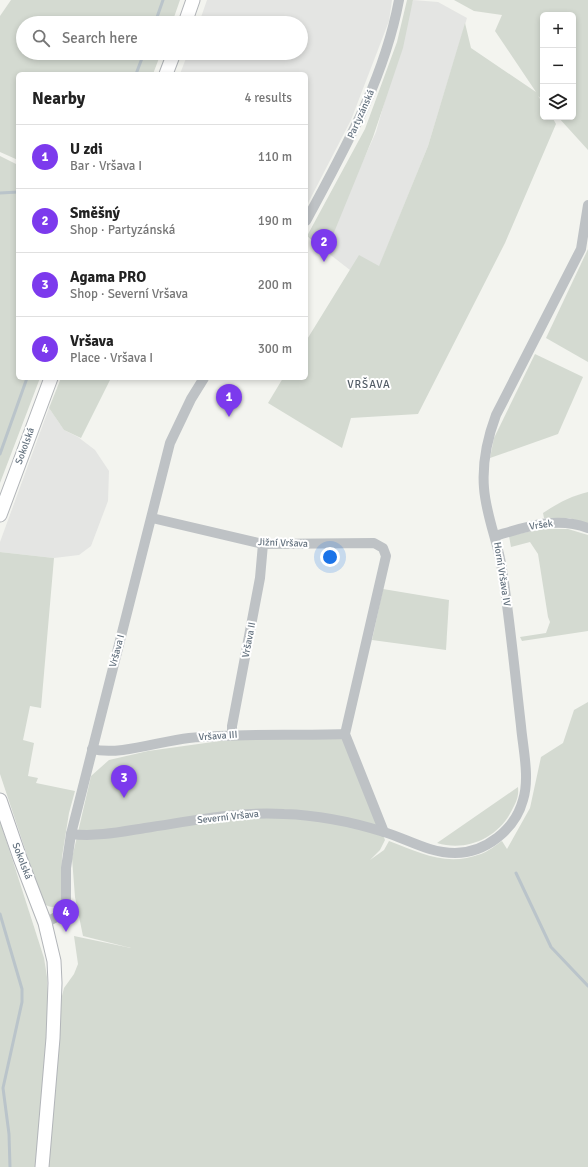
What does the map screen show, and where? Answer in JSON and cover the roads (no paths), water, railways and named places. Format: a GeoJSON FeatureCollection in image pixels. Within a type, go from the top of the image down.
{"type":"FeatureCollection","features":[{"type":"Feature","properties":{"kind":"main road"},"geometry":{"type":"LineString","coordinates":[[187,16],[193,0]]}},
{"type":"Feature","properties":{"kind":"main road"},"geometry":{"type":"LineString","coordinates":[[167,72],[171,60]]}},
{"type":"Feature","properties":{"kind":"main road","name":"Sokolská"},"geometry":{"type":"LineString","coordinates":[[0,515],[50,380]]}},
{"type":"Feature","properties":{"kind":"main road","name":"Sokolská"},"geometry":{"type":"LineString","coordinates":[[0,800],[45,923],[54,955],[56,983],[42,1167]]}},
{"type":"Feature","properties":{"kind":"street","name":"Partyzánská"},"geometry":{"type":"LineString","coordinates":[[308,217],[365,107],[388,50],[399,0]]}},
{"type":"Feature","properties":{"kind":"street","name":"Horní Vršava IV"},"geometry":{"type":"LineString","coordinates":[[384,832],[424,848],[438,851],[455,853],[475,850],[488,844],[507,828],[517,815],[523,802],[525,773],[514,659],[502,568],[487,509],[484,488],[484,457],[496,415],[581,249],[588,205]]}},
{"type":"Feature","properties":{"kind":"street","name":"Vršava I"},"geometry":{"type":"LineString","coordinates":[[45,923],[62,912],[66,905],[66,868],[71,834],[170,443],[191,399],[203,380]]}},
{"type":"Feature","properties":{"kind":"street","name":"Jižní Vršava"},"geometry":{"type":"LineString","coordinates":[[152,518],[262,544],[374,543],[383,548],[386,556],[345,734]]}},
{"type":"Feature","properties":{"kind":"street","name":"Vršek"},"geometry":{"type":"LineString","coordinates":[[495,536],[518,529],[548,523],[563,522],[588,528]]}},
{"type":"Feature","properties":{"kind":"street","name":"Vršava II"},"geometry":{"type":"LineString","coordinates":[[232,735],[232,726],[260,578],[262,544]]}},
{"type":"Feature","properties":{"kind":"street","name":"Vršava III"},"geometry":{"type":"LineString","coordinates":[[92,749],[110,752],[187,738],[232,735],[345,734]]}},
{"type":"Feature","properties":{"kind":"street"},"geometry":{"type":"LineString","coordinates":[[345,734],[384,832]]}},
{"type":"Feature","properties":{"kind":"street","name":"Severní Vršava"},"geometry":{"type":"LineString","coordinates":[[71,834],[99,835],[234,814],[261,813],[288,814],[333,820],[384,832]]}},
{"type":"Feature","properties":{"kind":"waterway"},"geometry":{"type":"LineString","coordinates":[[157,16],[163,0]]}},
{"type":"Feature","properties":{"kind":"waterway"},"geometry":{"type":"LineString","coordinates":[[137,72],[141,60]]}},
{"type":"Feature","properties":{"kind":"waterway"},"geometry":{"type":"LineString","coordinates":[[0,193],[16,192]]}},
{"type":"Feature","properties":{"kind":"waterway"},"geometry":{"type":"LineString","coordinates":[[0,454],[26,380]]}},
{"type":"Feature","properties":{"kind":"waterway"},"geometry":{"type":"LineString","coordinates":[[516,873],[551,947],[588,986]]}},
{"type":"Feature","properties":{"kind":"waterway"},"geometry":{"type":"LineString","coordinates":[[0,914],[22,989],[22,1002],[3,1088],[9,1134],[10,1167]]}},
{"type":"Feature","properties":{"kind":"place","name":"Směšný"},"geometry":{"type":"Point","coordinates":[324,262]}},
{"type":"Feature","properties":{"kind":"place","name":"U zdi"},"geometry":{"type":"Point","coordinates":[229,417]}},
{"type":"Feature","properties":{"kind":"place","name":"Agama PRO"},"geometry":{"type":"Point","coordinates":[124,798]}},
{"type":"Feature","properties":{"kind":"place","name":"Vršava"},"geometry":{"type":"Point","coordinates":[66,932]}},
{"type":"Feature","properties":{"kind":"district","name":"VRŠAVA"},"geometry":{"type":"Point","coordinates":[369,384]}}]}
